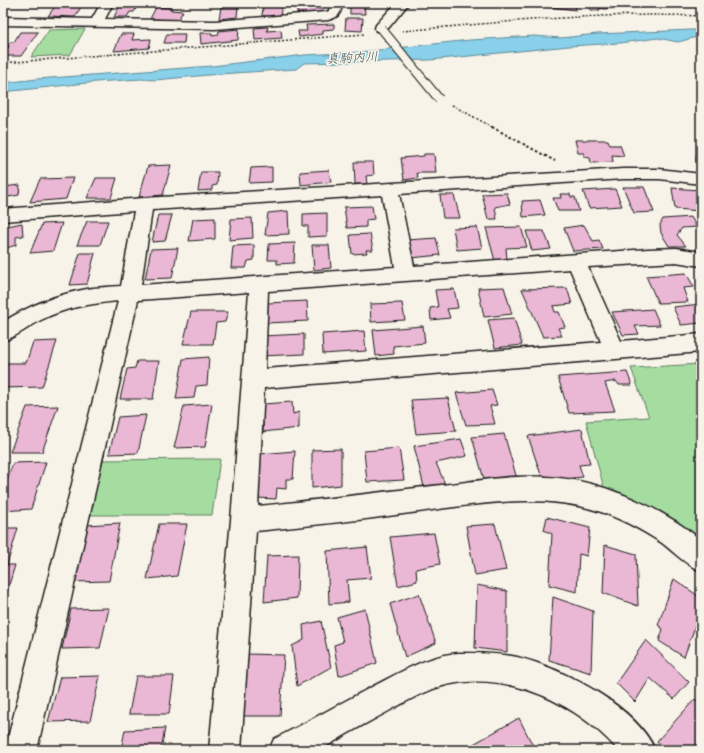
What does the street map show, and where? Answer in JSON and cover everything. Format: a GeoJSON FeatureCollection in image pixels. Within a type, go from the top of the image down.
{"type":"FeatureCollection","features":[{"type":"Feature","properties":{"kind":"street"},"geometry":{"type":"LineString","coordinates":[[97,22],[107,3]]}},
{"type":"Feature","properties":{"kind":"street"},"geometry":{"type":"LineString","coordinates":[[3,21],[215,25],[328,16],[335,13],[336,3]]}},
{"type":"Feature","properties":{"kind":"street"},"geometry":{"type":"LineString","coordinates":[[381,28],[403,3]]}},
{"type":"Feature","properties":{"kind":"street"},"geometry":{"type":"LineString","coordinates":[[3,215],[23,212],[144,204],[640,173],[701,179]]}},
{"type":"Feature","properties":{"kind":"street"},"geometry":{"type":"LineString","coordinates":[[389,188],[406,273]]}},
{"type":"Feature","properties":{"kind":"street"},"geometry":{"type":"LineString","coordinates":[[21,750],[130,292],[144,204]]}},
{"type":"Feature","properties":{"kind":"street"},"geometry":{"type":"LineString","coordinates":[[3,333],[30,315],[69,300],[88,296],[662,255],[701,259]]}},
{"type":"Feature","properties":{"kind":"street"},"geometry":{"type":"LineString","coordinates":[[576,261],[615,350]]}},
{"type":"Feature","properties":{"kind":"street"},"geometry":{"type":"LineString","coordinates":[[225,750],[244,520],[259,284]]}},
{"type":"Feature","properties":{"kind":"street"},"geometry":{"type":"LineString","coordinates":[[253,380],[701,343]]}},
{"type":"Feature","properties":{"kind":"street"},"geometry":{"type":"LineString","coordinates":[[244,520],[463,494],[530,489],[561,490],[594,498],[625,509],[661,527],[693,550],[701,558]]}},
{"type":"Feature","properties":{"kind":"street"},"geometry":{"type":"LineString","coordinates":[[286,750],[418,679],[447,669],[478,667],[519,672],[541,679],[571,693],[604,716],[639,750]]}},
{"type":"Feature","properties":{"kind":"lane"},"geometry":{"type":"LineString","coordinates":[[381,28],[439,99]]}},
{"type":"Feature","properties":{"kind":"path"},"geometry":{"type":"LineString","coordinates":[[399,31],[581,16],[670,14],[701,16]]}},
{"type":"Feature","properties":{"kind":"path"},"geometry":{"type":"LineString","coordinates":[[3,63],[367,33]]}},
{"type":"Feature","properties":{"kind":"path"},"geometry":{"type":"LineString","coordinates":[[439,99],[582,176]]}},
{"type":"Feature","properties":{"kind":"green space"},"geometry":{"type":"Polygon","coordinates":[[[85,29],[70,55],[31,57],[49,30],[85,29]]]}},
{"type":"Feature","properties":{"kind":"green space"},"geometry":{"type":"Polygon","coordinates":[[[701,364],[701,543],[608,503],[586,421],[649,417],[631,368],[701,364]]]}},
{"type":"Feature","properties":{"kind":"green space"},"geometry":{"type":"Polygon","coordinates":[[[220,459],[212,515],[82,515],[97,460],[220,459]]]}},
{"type":"Feature","properties":{"kind":"water","name":"真駒内川"},"geometry":{"type":"Polygon","coordinates":[[[701,30],[701,36],[678,42],[658,38],[620,43],[569,46],[430,60],[304,63],[296,69],[155,80],[141,79],[96,82],[3,92],[3,83],[37,79],[212,66],[305,55],[360,52],[470,40],[534,36],[561,38],[597,34],[701,30]]]}},
{"type":"Feature","properties":{"kind":"building"},"geometry":{"type":"Polygon","coordinates":[[[297,3],[314,3],[313,8],[323,9],[322,14],[297,13],[297,3]]]}},
{"type":"Feature","properties":{"kind":"building"},"geometry":{"type":"Polygon","coordinates":[[[349,3],[373,4],[364,4],[365,14],[350,14],[350,7],[343,7],[349,6],[349,3]]]}},
{"type":"Feature","properties":{"kind":"building"},"geometry":{"type":"Polygon","coordinates":[[[548,3],[580,4],[575,4],[576,10],[550,7],[548,3]]]}},
{"type":"Feature","properties":{"kind":"building"},"geometry":{"type":"Polygon","coordinates":[[[586,3],[619,3],[618,6],[620,7],[590,10],[586,3]]]}},
{"type":"Feature","properties":{"kind":"building"},"geometry":{"type":"Polygon","coordinates":[[[56,5],[82,5],[75,17],[48,16],[56,5]]]}},
{"type":"Feature","properties":{"kind":"building"},"geometry":{"type":"Polygon","coordinates":[[[282,5],[280,16],[262,16],[263,6],[282,5]]]}},
{"type":"Feature","properties":{"kind":"building"},"geometry":{"type":"Polygon","coordinates":[[[119,7],[137,7],[134,12],[130,12],[127,17],[114,17],[119,7]]]}},
{"type":"Feature","properties":{"kind":"building"},"geometry":{"type":"Polygon","coordinates":[[[156,7],[172,8],[171,10],[183,11],[178,20],[150,19],[156,7]]]}},
{"type":"Feature","properties":{"kind":"building"},"geometry":{"type":"Polygon","coordinates":[[[221,7],[238,7],[237,17],[219,19],[221,7]]]}},
{"type":"Feature","properties":{"kind":"building"},"geometry":{"type":"Polygon","coordinates":[[[346,18],[363,18],[362,31],[345,30],[346,18]]]}},
{"type":"Feature","properties":{"kind":"building"},"geometry":{"type":"Polygon","coordinates":[[[334,24],[334,29],[323,30],[323,34],[299,37],[298,31],[307,31],[306,25],[334,24]]]}},
{"type":"Feature","properties":{"kind":"building"},"geometry":{"type":"Polygon","coordinates":[[[268,27],[267,31],[281,30],[282,38],[255,40],[254,28],[268,27]]]}},
{"type":"Feature","properties":{"kind":"building"},"geometry":{"type":"Polygon","coordinates":[[[239,29],[238,40],[201,44],[200,33],[212,33],[212,36],[218,35],[219,31],[239,29]]]}},
{"type":"Feature","properties":{"kind":"building"},"geometry":{"type":"Polygon","coordinates":[[[20,32],[38,32],[21,56],[3,56],[9,46],[7,46],[10,42],[14,42],[20,32]]]}},
{"type":"Feature","properties":{"kind":"building"},"geometry":{"type":"Polygon","coordinates":[[[121,34],[134,34],[132,40],[151,39],[149,48],[114,51],[121,34]]]}},
{"type":"Feature","properties":{"kind":"building"},"geometry":{"type":"Polygon","coordinates":[[[167,34],[185,34],[184,43],[164,43],[167,34]]]}},
{"type":"Feature","properties":{"kind":"building"},"geometry":{"type":"Polygon","coordinates":[[[575,140],[608,140],[610,145],[620,145],[624,156],[612,155],[613,162],[591,163],[590,158],[584,157],[584,153],[578,153],[575,140]]]}},
{"type":"Feature","properties":{"kind":"building"},"geometry":{"type":"Polygon","coordinates":[[[424,154],[434,154],[436,173],[417,173],[418,178],[404,180],[401,158],[424,156],[424,154]]]}},
{"type":"Feature","properties":{"kind":"building"},"geometry":{"type":"Polygon","coordinates":[[[696,156],[701,157],[701,170],[697,170],[696,156]]]}},
{"type":"Feature","properties":{"kind":"building"},"geometry":{"type":"Polygon","coordinates":[[[354,162],[373,162],[374,175],[366,176],[367,184],[355,184],[354,162]]]}},
{"type":"Feature","properties":{"kind":"building"},"geometry":{"type":"Polygon","coordinates":[[[171,165],[163,195],[139,197],[148,166],[171,165]]]}},
{"type":"Feature","properties":{"kind":"building"},"geometry":{"type":"Polygon","coordinates":[[[272,167],[272,182],[249,183],[251,168],[272,167]]]}},
{"type":"Feature","properties":{"kind":"building"},"geometry":{"type":"Polygon","coordinates":[[[329,170],[331,182],[301,185],[300,172],[329,170]]]}},
{"type":"Feature","properties":{"kind":"building"},"geometry":{"type":"Polygon","coordinates":[[[201,172],[218,172],[217,185],[212,186],[212,190],[198,191],[201,172]]]}},
{"type":"Feature","properties":{"kind":"building"},"geometry":{"type":"Polygon","coordinates":[[[73,178],[66,199],[30,202],[40,179],[73,178]]]}},
{"type":"Feature","properties":{"kind":"building"},"geometry":{"type":"Polygon","coordinates":[[[96,178],[117,178],[111,198],[87,198],[96,178]]]}},
{"type":"Feature","properties":{"kind":"building"},"geometry":{"type":"Polygon","coordinates":[[[20,185],[19,195],[3,198],[3,187],[20,185]]]}},
{"type":"Feature","properties":{"kind":"building"},"geometry":{"type":"Polygon","coordinates":[[[623,187],[644,187],[654,212],[634,213],[623,187]]]}},
{"type":"Feature","properties":{"kind":"building"},"geometry":{"type":"Polygon","coordinates":[[[672,188],[699,190],[701,211],[675,209],[672,188]]]}},
{"type":"Feature","properties":{"kind":"building"},"geometry":{"type":"Polygon","coordinates":[[[615,189],[622,206],[589,208],[583,191],[615,189]]]}},
{"type":"Feature","properties":{"kind":"building"},"geometry":{"type":"Polygon","coordinates":[[[507,193],[510,204],[495,207],[497,219],[488,219],[482,194],[507,193]]]}},
{"type":"Feature","properties":{"kind":"building"},"geometry":{"type":"Polygon","coordinates":[[[560,194],[570,194],[571,197],[575,197],[579,211],[558,211],[553,198],[561,198],[560,194]]]}},
{"type":"Feature","properties":{"kind":"building"},"geometry":{"type":"Polygon","coordinates":[[[440,195],[454,195],[460,218],[443,218],[440,195]]]}},
{"type":"Feature","properties":{"kind":"building"},"geometry":{"type":"Polygon","coordinates":[[[540,200],[545,215],[523,217],[522,201],[540,200]]]}},
{"type":"Feature","properties":{"kind":"building"},"geometry":{"type":"Polygon","coordinates":[[[372,206],[374,219],[366,220],[366,227],[347,228],[344,207],[372,206]]]}},
{"type":"Feature","properties":{"kind":"building"},"geometry":{"type":"Polygon","coordinates":[[[288,211],[289,234],[265,235],[268,213],[288,211]]]}},
{"type":"Feature","properties":{"kind":"building"},"geometry":{"type":"Polygon","coordinates":[[[327,213],[327,236],[308,237],[308,226],[303,226],[303,214],[327,213]]]}},
{"type":"Feature","properties":{"kind":"building"},"geometry":{"type":"Polygon","coordinates":[[[158,215],[172,215],[165,241],[152,242],[158,215]]]}},
{"type":"Feature","properties":{"kind":"building"},"geometry":{"type":"Polygon","coordinates":[[[691,217],[697,227],[682,228],[677,235],[686,246],[669,246],[661,233],[660,225],[663,219],[691,217]]]}},
{"type":"Feature","properties":{"kind":"building"},"geometry":{"type":"Polygon","coordinates":[[[215,218],[215,239],[189,241],[193,219],[215,218]]]}},
{"type":"Feature","properties":{"kind":"building"},"geometry":{"type":"Polygon","coordinates":[[[252,218],[253,238],[229,240],[231,219],[252,218]]]}},
{"type":"Feature","properties":{"kind":"building"},"geometry":{"type":"Polygon","coordinates":[[[87,221],[108,221],[100,245],[77,245],[87,221]]]}},
{"type":"Feature","properties":{"kind":"building"},"geometry":{"type":"Polygon","coordinates":[[[22,223],[23,236],[16,237],[16,245],[3,249],[3,227],[22,223]]]}},
{"type":"Feature","properties":{"kind":"building"},"geometry":{"type":"Polygon","coordinates":[[[62,223],[53,251],[30,253],[42,224],[62,223]]]}},
{"type":"Feature","properties":{"kind":"building"},"geometry":{"type":"Polygon","coordinates":[[[584,225],[593,241],[599,240],[603,249],[573,251],[564,228],[584,225]]]}},
{"type":"Feature","properties":{"kind":"building"},"geometry":{"type":"Polygon","coordinates":[[[477,227],[482,248],[457,250],[453,228],[477,227]]]}},
{"type":"Feature","properties":{"kind":"building"},"geometry":{"type":"Polygon","coordinates":[[[521,227],[527,247],[506,248],[507,259],[495,261],[486,228],[521,227]]]}},
{"type":"Feature","properties":{"kind":"building"},"geometry":{"type":"Polygon","coordinates":[[[526,231],[544,231],[551,249],[532,251],[526,231]]]}},
{"type":"Feature","properties":{"kind":"building"},"geometry":{"type":"Polygon","coordinates":[[[370,234],[373,250],[366,250],[367,253],[352,254],[350,235],[370,234]]]}},
{"type":"Feature","properties":{"kind":"building"},"geometry":{"type":"Polygon","coordinates":[[[436,238],[440,255],[411,258],[407,240],[436,238]]]}},
{"type":"Feature","properties":{"kind":"building"},"geometry":{"type":"Polygon","coordinates":[[[295,243],[294,263],[277,264],[277,260],[268,260],[269,244],[295,243]]]}},
{"type":"Feature","properties":{"kind":"building"},"geometry":{"type":"Polygon","coordinates":[[[254,245],[254,260],[248,261],[246,268],[231,268],[233,246],[254,245]]]}},
{"type":"Feature","properties":{"kind":"building"},"geometry":{"type":"Polygon","coordinates":[[[312,245],[329,245],[331,268],[314,270],[312,245]]]}},
{"type":"Feature","properties":{"kind":"building"},"geometry":{"type":"Polygon","coordinates":[[[178,248],[172,278],[145,279],[151,249],[178,248]]]}},
{"type":"Feature","properties":{"kind":"building"},"geometry":{"type":"Polygon","coordinates":[[[80,253],[95,253],[87,284],[70,285],[80,253]]]}},
{"type":"Feature","properties":{"kind":"building"},"geometry":{"type":"Polygon","coordinates":[[[686,273],[694,287],[683,288],[688,302],[658,303],[646,276],[686,273]]]}},
{"type":"Feature","properties":{"kind":"building"},"geometry":{"type":"Polygon","coordinates":[[[504,287],[512,314],[484,317],[478,288],[504,287]]]}},
{"type":"Feature","properties":{"kind":"building"},"geometry":{"type":"Polygon","coordinates":[[[567,288],[572,304],[553,306],[555,312],[559,312],[565,327],[558,328],[562,336],[543,337],[522,289],[567,288]]]}},
{"type":"Feature","properties":{"kind":"building"},"geometry":{"type":"Polygon","coordinates":[[[454,289],[458,308],[447,309],[450,318],[431,320],[430,308],[438,307],[435,290],[454,289]]]}},
{"type":"Feature","properties":{"kind":"building"},"geometry":{"type":"Polygon","coordinates":[[[307,301],[308,321],[267,323],[268,303],[307,301]]]}},
{"type":"Feature","properties":{"kind":"building"},"geometry":{"type":"Polygon","coordinates":[[[402,303],[405,320],[371,322],[370,304],[402,303]]]}},
{"type":"Feature","properties":{"kind":"building"},"geometry":{"type":"Polygon","coordinates":[[[701,304],[701,323],[681,325],[673,307],[701,304]]]}},
{"type":"Feature","properties":{"kind":"building"},"geometry":{"type":"Polygon","coordinates":[[[653,309],[660,325],[635,326],[639,334],[623,335],[612,312],[653,309]]]}},
{"type":"Feature","properties":{"kind":"building"},"geometry":{"type":"Polygon","coordinates":[[[191,312],[228,312],[225,322],[216,323],[213,344],[183,344],[191,312]]]}},
{"type":"Feature","properties":{"kind":"building"},"geometry":{"type":"Polygon","coordinates":[[[514,318],[522,345],[495,348],[488,320],[514,318]]]}},
{"type":"Feature","properties":{"kind":"building"},"geometry":{"type":"Polygon","coordinates":[[[423,326],[425,343],[393,346],[394,354],[376,356],[373,330],[423,326]]]}},
{"type":"Feature","properties":{"kind":"building"},"geometry":{"type":"Polygon","coordinates":[[[364,331],[366,351],[323,354],[322,334],[364,331]]]}},
{"type":"Feature","properties":{"kind":"building"},"geometry":{"type":"Polygon","coordinates":[[[304,334],[304,354],[261,356],[262,336],[304,334]]]}},
{"type":"Feature","properties":{"kind":"building"},"geometry":{"type":"Polygon","coordinates":[[[57,341],[42,387],[3,388],[3,373],[6,363],[26,363],[33,342],[57,341]]]}},
{"type":"Feature","properties":{"kind":"building"},"geometry":{"type":"Polygon","coordinates":[[[209,357],[207,385],[196,386],[194,398],[176,399],[183,359],[209,357]]]}},
{"type":"Feature","properties":{"kind":"building"},"geometry":{"type":"Polygon","coordinates":[[[137,361],[159,361],[153,399],[120,399],[127,369],[135,368],[137,361]]]}},
{"type":"Feature","properties":{"kind":"building"},"geometry":{"type":"Polygon","coordinates":[[[627,372],[632,385],[619,385],[616,381],[605,383],[615,411],[569,413],[558,377],[627,372]]]}},
{"type":"Feature","properties":{"kind":"building"},"geometry":{"type":"Polygon","coordinates":[[[492,390],[497,405],[490,406],[495,424],[466,425],[456,393],[492,390]]]}},
{"type":"Feature","properties":{"kind":"building"},"geometry":{"type":"Polygon","coordinates":[[[448,398],[456,431],[416,434],[411,400],[448,398]]]}},
{"type":"Feature","properties":{"kind":"building"},"geometry":{"type":"Polygon","coordinates":[[[292,402],[293,414],[299,412],[299,428],[263,432],[263,404],[292,402]]]}},
{"type":"Feature","properties":{"kind":"building"},"geometry":{"type":"Polygon","coordinates":[[[212,404],[205,447],[174,448],[184,406],[212,404]]]}},
{"type":"Feature","properties":{"kind":"building"},"geometry":{"type":"Polygon","coordinates":[[[58,406],[42,452],[10,452],[27,407],[58,406]]]}},
{"type":"Feature","properties":{"kind":"building"},"geometry":{"type":"Polygon","coordinates":[[[146,415],[138,453],[109,454],[118,417],[146,415]]]}},
{"type":"Feature","properties":{"kind":"building"},"geometry":{"type":"Polygon","coordinates":[[[582,429],[590,464],[579,465],[583,477],[543,481],[528,436],[582,429]]]}},
{"type":"Feature","properties":{"kind":"building"},"geometry":{"type":"Polygon","coordinates":[[[504,434],[517,479],[485,483],[472,437],[504,434]]]}},
{"type":"Feature","properties":{"kind":"building"},"geometry":{"type":"Polygon","coordinates":[[[461,439],[467,456],[436,463],[445,484],[425,491],[414,446],[461,439]]]}},
{"type":"Feature","properties":{"kind":"building"},"geometry":{"type":"Polygon","coordinates":[[[399,448],[404,480],[367,482],[364,451],[399,448]]]}},
{"type":"Feature","properties":{"kind":"building"},"geometry":{"type":"Polygon","coordinates":[[[341,449],[341,485],[312,488],[312,450],[341,449]]]}},
{"type":"Feature","properties":{"kind":"building"},"geometry":{"type":"Polygon","coordinates":[[[295,451],[293,479],[286,479],[286,489],[277,488],[276,499],[258,498],[259,454],[295,451]]]}},
{"type":"Feature","properties":{"kind":"building"},"geometry":{"type":"Polygon","coordinates":[[[46,462],[31,509],[3,511],[3,492],[13,463],[46,462]]]}},
{"type":"Feature","properties":{"kind":"building"},"geometry":{"type":"Polygon","coordinates":[[[547,517],[590,528],[587,556],[579,554],[577,592],[549,585],[552,534],[544,530],[547,517]]]}},
{"type":"Feature","properties":{"kind":"building"},"geometry":{"type":"Polygon","coordinates":[[[120,523],[109,581],[73,582],[86,525],[120,523]]]}},
{"type":"Feature","properties":{"kind":"building"},"geometry":{"type":"Polygon","coordinates":[[[159,524],[187,524],[177,576],[147,579],[159,524]]]}},
{"type":"Feature","properties":{"kind":"building"},"geometry":{"type":"Polygon","coordinates":[[[495,524],[506,570],[475,575],[466,526],[495,524]]]}},
{"type":"Feature","properties":{"kind":"building"},"geometry":{"type":"Polygon","coordinates":[[[3,528],[18,528],[7,565],[15,565],[7,592],[3,592],[3,528]]]}},
{"type":"Feature","properties":{"kind":"building"},"geometry":{"type":"Polygon","coordinates":[[[434,533],[440,564],[416,569],[417,581],[398,586],[390,537],[434,533]]]}},
{"type":"Feature","properties":{"kind":"building"},"geometry":{"type":"Polygon","coordinates":[[[605,545],[636,554],[638,606],[603,593],[605,545]]]}},
{"type":"Feature","properties":{"kind":"building"},"geometry":{"type":"Polygon","coordinates":[[[367,547],[371,578],[347,580],[349,602],[329,604],[327,551],[367,547]]]}},
{"type":"Feature","properties":{"kind":"building"},"geometry":{"type":"Polygon","coordinates":[[[298,555],[297,598],[264,602],[267,556],[298,555]]]}},
{"type":"Feature","properties":{"kind":"building"},"geometry":{"type":"Polygon","coordinates":[[[674,579],[701,598],[701,610],[684,657],[659,641],[663,629],[658,625],[674,579]]]}},
{"type":"Feature","properties":{"kind":"building"},"geometry":{"type":"Polygon","coordinates":[[[477,585],[507,591],[507,652],[475,648],[477,585]]]}},
{"type":"Feature","properties":{"kind":"building"},"geometry":{"type":"Polygon","coordinates":[[[419,594],[436,643],[405,657],[390,604],[419,594]]]}},
{"type":"Feature","properties":{"kind":"building"},"geometry":{"type":"Polygon","coordinates":[[[553,597],[593,611],[591,673],[549,660],[553,597]]]}},
{"type":"Feature","properties":{"kind":"building"},"geometry":{"type":"Polygon","coordinates":[[[109,608],[100,648],[62,649],[71,609],[109,608]]]}},
{"type":"Feature","properties":{"kind":"building"},"geometry":{"type":"Polygon","coordinates":[[[365,609],[377,663],[339,676],[334,645],[343,642],[337,617],[365,609]]]}},
{"type":"Feature","properties":{"kind":"building"},"geometry":{"type":"Polygon","coordinates":[[[321,621],[331,667],[297,686],[292,646],[304,640],[303,625],[321,621]]]}},
{"type":"Feature","properties":{"kind":"building"},"geometry":{"type":"Polygon","coordinates":[[[646,640],[689,682],[674,699],[650,678],[635,702],[616,683],[646,640]]]}},
{"type":"Feature","properties":{"kind":"building"},"geometry":{"type":"Polygon","coordinates":[[[245,654],[284,655],[280,716],[238,716],[245,654]]]}},
{"type":"Feature","properties":{"kind":"building"},"geometry":{"type":"Polygon","coordinates":[[[100,676],[90,721],[48,722],[60,677],[100,676]]]}},
{"type":"Feature","properties":{"kind":"building"},"geometry":{"type":"Polygon","coordinates":[[[136,676],[174,676],[169,714],[129,714],[136,676]]]}},
{"type":"Feature","properties":{"kind":"building"},"geometry":{"type":"Polygon","coordinates":[[[695,699],[701,706],[701,750],[664,750],[657,741],[695,699]]]}},
{"type":"Feature","properties":{"kind":"building"},"geometry":{"type":"Polygon","coordinates":[[[519,718],[535,750],[463,750],[519,718]]]}},
{"type":"Feature","properties":{"kind":"building"},"geometry":{"type":"Polygon","coordinates":[[[165,728],[161,750],[121,750],[125,730],[165,728]]]}},
{"type":"Feature","properties":{"kind":"building"},"geometry":{"type":"Polygon","coordinates":[[[90,748],[89,750],[41,750],[90,748]]]}}]}
